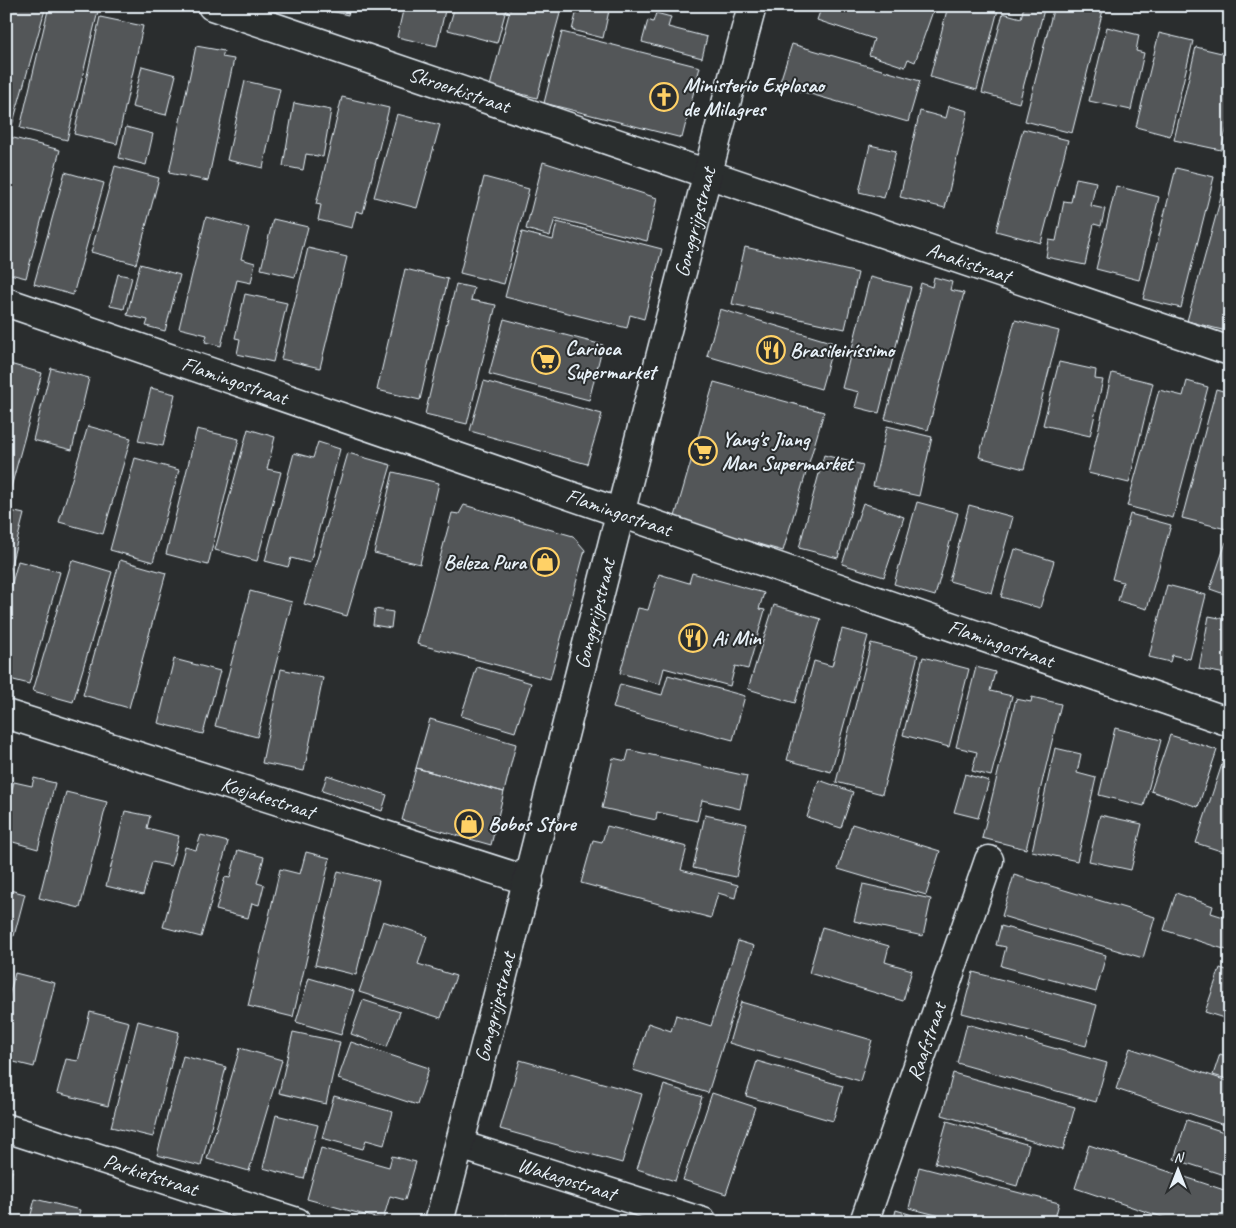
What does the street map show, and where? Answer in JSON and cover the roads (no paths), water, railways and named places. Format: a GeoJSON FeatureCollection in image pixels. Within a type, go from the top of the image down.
{"type":"FeatureCollection","features":[{"type":"Feature","properties":{"kind":"street","name":"Skroerkistraat"},"geometry":{"type":"LineString","coordinates":[[212,6],[707,174]]}},
{"type":"Feature","properties":{"kind":"street","name":"Gonggrijpstraat"},"geometry":{"type":"LineString","coordinates":[[439,1222],[529,881],[620,513],[752,6]]}},
{"type":"Feature","properties":{"kind":"street","name":"Anakistraat"},"geometry":{"type":"LineString","coordinates":[[707,174],[1230,351]]}},
{"type":"Feature","properties":{"kind":"street","name":"Flamingostraat"},"geometry":{"type":"LineString","coordinates":[[6,302],[1230,722]]}},
{"type":"Feature","properties":{"kind":"street","name":"Koejakestraat"},"geometry":{"type":"LineString","coordinates":[[6,714],[529,881]]}},
{"type":"Feature","properties":{"kind":"street","name":"Raafstraat"},"geometry":{"type":"LineString","coordinates":[[864,1222],[989,860]]}},
{"type":"Feature","properties":{"kind":"street","name":"Parkietstraat"},"geometry":{"type":"LineString","coordinates":[[6,1128],[297,1222]]}},
{"type":"Feature","properties":{"kind":"street","name":"Wakagostraat"},"geometry":{"type":"LineString","coordinates":[[460,1145],[703,1222]]}},
{"type":"Feature","properties":{"kind":"place","name":"Ministerio Explosao de Milagres"},"geometry":{"type":"Point","coordinates":[664,97]}},
{"type":"Feature","properties":{"kind":"place","name":"Brasileiríssimo"},"geometry":{"type":"Point","coordinates":[771,350]}},
{"type":"Feature","properties":{"kind":"place","name":"Carioca Supermarket"},"geometry":{"type":"Point","coordinates":[546,360]}},
{"type":"Feature","properties":{"kind":"place","name":"Yang's Jiang Man Supermarket"},"geometry":{"type":"Point","coordinates":[703,451]}},
{"type":"Feature","properties":{"kind":"place","name":"Beleza Pura"},"geometry":{"type":"Point","coordinates":[545,562]}},
{"type":"Feature","properties":{"kind":"place","name":"Ai Min"},"geometry":{"type":"Point","coordinates":[693,638]}},
{"type":"Feature","properties":{"kind":"place","name":"Bobos Store"},"geometry":{"type":"Point","coordinates":[469,824]}}]}
